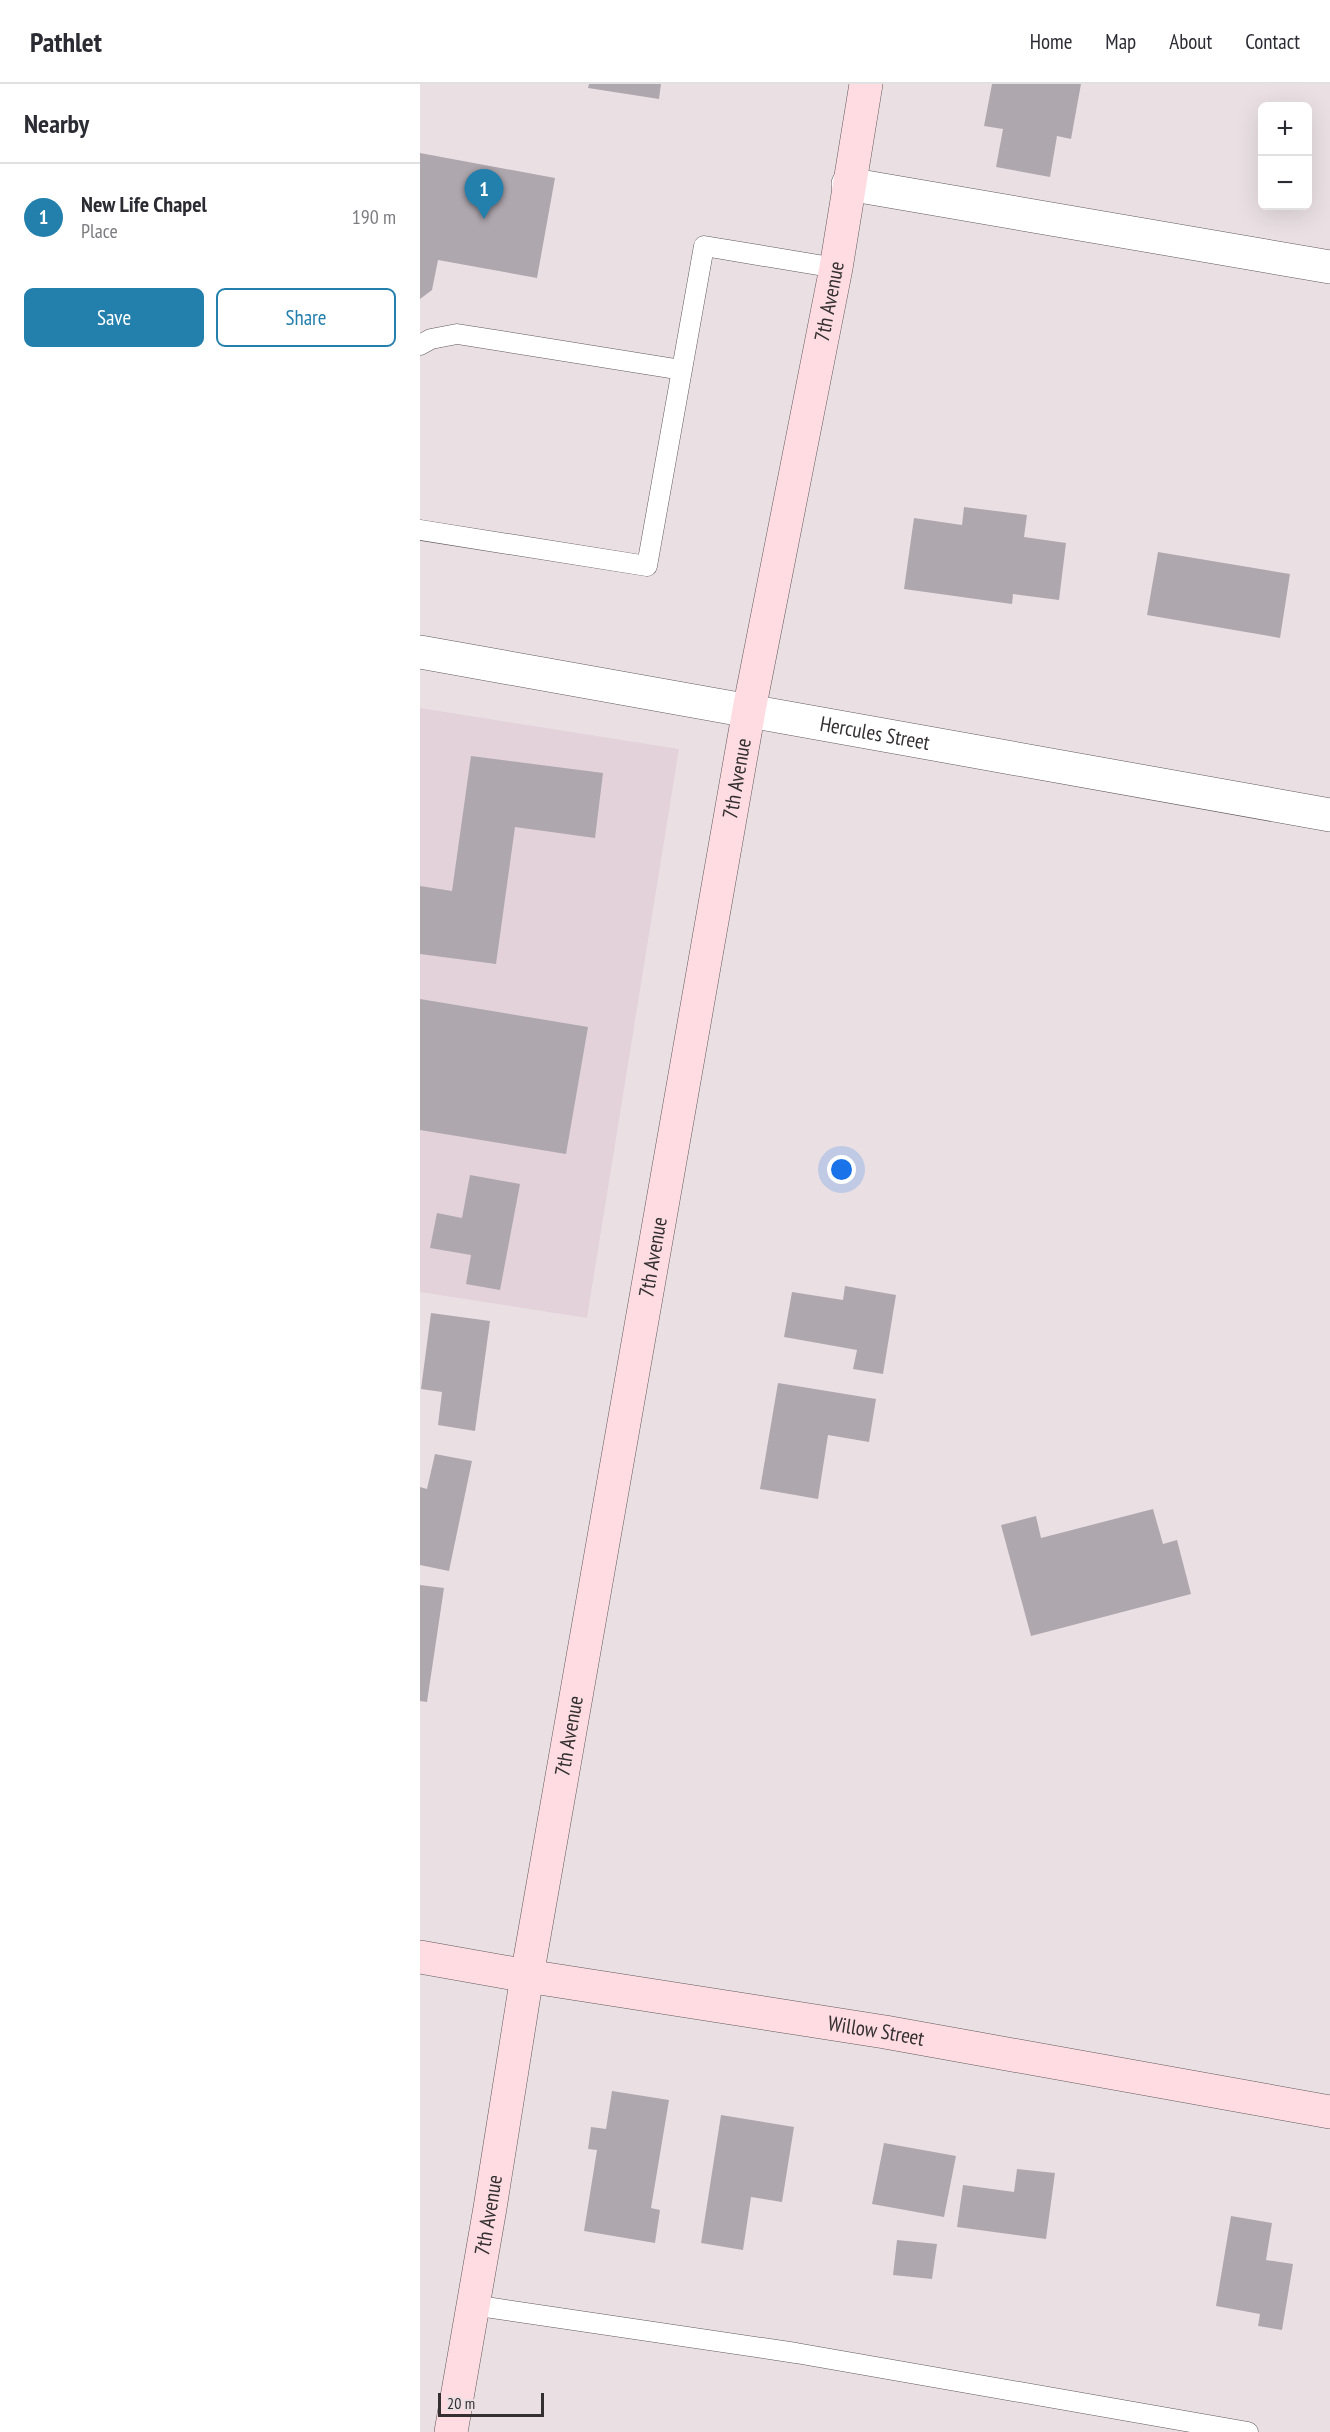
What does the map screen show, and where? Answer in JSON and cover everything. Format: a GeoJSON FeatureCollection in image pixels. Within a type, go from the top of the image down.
{"type":"FeatureCollection","features":[{"type":"Feature","properties":{"kind":"street","name":"7th Avenue"},"geometry":{"type":"LineString","coordinates":[[451,2432],[527,1976],[749,710],[836,268],[866,84]]}},
{"type":"Feature","properties":{"kind":"street"},"geometry":{"type":"LineString","coordinates":[[848,184],[1330,267]]}},
{"type":"Feature","properties":{"kind":"street","name":"Hercules Street"},"geometry":{"type":"LineString","coordinates":[[420,652],[1330,815]]}},
{"type":"Feature","properties":{"kind":"street","name":"Willow Street"},"geometry":{"type":"LineString","coordinates":[[420,1957],[885,2032],[1330,2112]]}},
{"type":"Feature","properties":{"kind":"lane"},"geometry":{"type":"LineString","coordinates":[[420,530],[647,566],[704,246],[836,268]]}},
{"type":"Feature","properties":{"kind":"lane"},"geometry":{"type":"LineString","coordinates":[[420,345],[431,339],[457,334],[682,370]]}},
{"type":"Feature","properties":{"kind":"lane"},"geometry":{"type":"LineString","coordinates":[[472,2305],[796,2353],[1248,2432]]}},
{"type":"Feature","properties":{"kind":"shaded area"},"geometry":{"type":"Polygon","coordinates":[[[420,708],[679,749],[587,1318],[420,1292],[420,708]]]}},
{"type":"Feature","properties":{"kind":"building"},"geometry":{"type":"Polygon","coordinates":[[[589,84],[661,84],[659,99],[588,88],[589,84]]]}},
{"type":"Feature","properties":{"kind":"building"},"geometry":{"type":"Polygon","coordinates":[[[992,84],[1081,84],[1071,139],[1057,136],[1050,177],[996,167],[1003,129],[984,126],[992,84]]]}},
{"type":"Feature","properties":{"kind":"building"},"geometry":{"type":"Polygon","coordinates":[[[420,153],[555,178],[537,278],[438,260],[432,290],[420,299],[420,153]]]}},
{"type":"Feature","properties":{"kind":"building"},"geometry":{"type":"Polygon","coordinates":[[[964,507],[1027,515],[1024,537],[1066,543],[1059,600],[1013,594],[1012,604],[904,589],[914,518],[962,525],[964,507]]]}},
{"type":"Feature","properties":{"kind":"building"},"geometry":{"type":"Polygon","coordinates":[[[1158,552],[1290,574],[1280,638],[1147,615],[1158,552]]]}},
{"type":"Feature","properties":{"kind":"building"},"geometry":{"type":"Polygon","coordinates":[[[471,756],[603,773],[595,838],[515,827],[496,964],[420,954],[420,886],[452,891],[471,756]]]}},
{"type":"Feature","properties":{"kind":"building"},"geometry":{"type":"Polygon","coordinates":[[[420,999],[588,1027],[566,1154],[420,1130],[420,999]]]}},
{"type":"Feature","properties":{"kind":"building"},"geometry":{"type":"Polygon","coordinates":[[[470,1175],[520,1184],[500,1290],[466,1284],[471,1255],[430,1248],[437,1213],[462,1218],[470,1175]]]}},
{"type":"Feature","properties":{"kind":"building"},"geometry":{"type":"Polygon","coordinates":[[[845,1286],[896,1295],[883,1374],[853,1369],[857,1350],[784,1337],[792,1292],[843,1300],[845,1286]]]}},
{"type":"Feature","properties":{"kind":"building"},"geometry":{"type":"Polygon","coordinates":[[[431,1313],[490,1321],[475,1431],[438,1425],[442,1392],[421,1389],[431,1313]]]}},
{"type":"Feature","properties":{"kind":"building"},"geometry":{"type":"Polygon","coordinates":[[[778,1383],[876,1399],[869,1442],[828,1435],[818,1499],[760,1489],[778,1383]]]}},
{"type":"Feature","properties":{"kind":"building"},"geometry":{"type":"Polygon","coordinates":[[[435,1454],[472,1461],[449,1571],[420,1565],[420,1487],[427,1489],[435,1454]]]}},
{"type":"Feature","properties":{"kind":"building"},"geometry":{"type":"Polygon","coordinates":[[[1153,1509],[1163,1544],[1177,1540],[1191,1594],[1031,1636],[1001,1525],[1036,1516],[1041,1538],[1153,1509]]]}},
{"type":"Feature","properties":{"kind":"building"},"geometry":{"type":"Polygon","coordinates":[[[420,1585],[444,1588],[427,1702],[420,1701],[420,1585]]]}},
{"type":"Feature","properties":{"kind":"building"},"geometry":{"type":"Polygon","coordinates":[[[612,2091],[669,2100],[651,2208],[660,2210],[655,2243],[584,2231],[597,2150],[588,2149],[591,2127],[606,2129],[612,2091]]]}},
{"type":"Feature","properties":{"kind":"building"},"geometry":{"type":"Polygon","coordinates":[[[721,2115],[794,2127],[782,2202],[751,2197],[743,2250],[701,2243],[721,2115]]]}},
{"type":"Feature","properties":{"kind":"building"},"geometry":{"type":"Polygon","coordinates":[[[884,2143],[956,2156],[944,2217],[872,2204],[884,2143]]]}},
{"type":"Feature","properties":{"kind":"building"},"geometry":{"type":"Polygon","coordinates":[[[1017,2169],[1055,2173],[1046,2239],[957,2227],[963,2185],[1014,2192],[1017,2169]]]}},
{"type":"Feature","properties":{"kind":"building"},"geometry":{"type":"Polygon","coordinates":[[[1231,2216],[1272,2223],[1266,2260],[1293,2264],[1282,2330],[1258,2326],[1260,2314],[1216,2306],[1231,2216]]]}},
{"type":"Feature","properties":{"kind":"building"},"geometry":{"type":"Polygon","coordinates":[[[897,2240],[937,2244],[932,2279],[893,2275],[897,2240]]]}},
{"type":"Feature","properties":{"kind":"place","name":"New Life Chapel"},"geometry":{"type":"Point","coordinates":[484,219]}}]}
